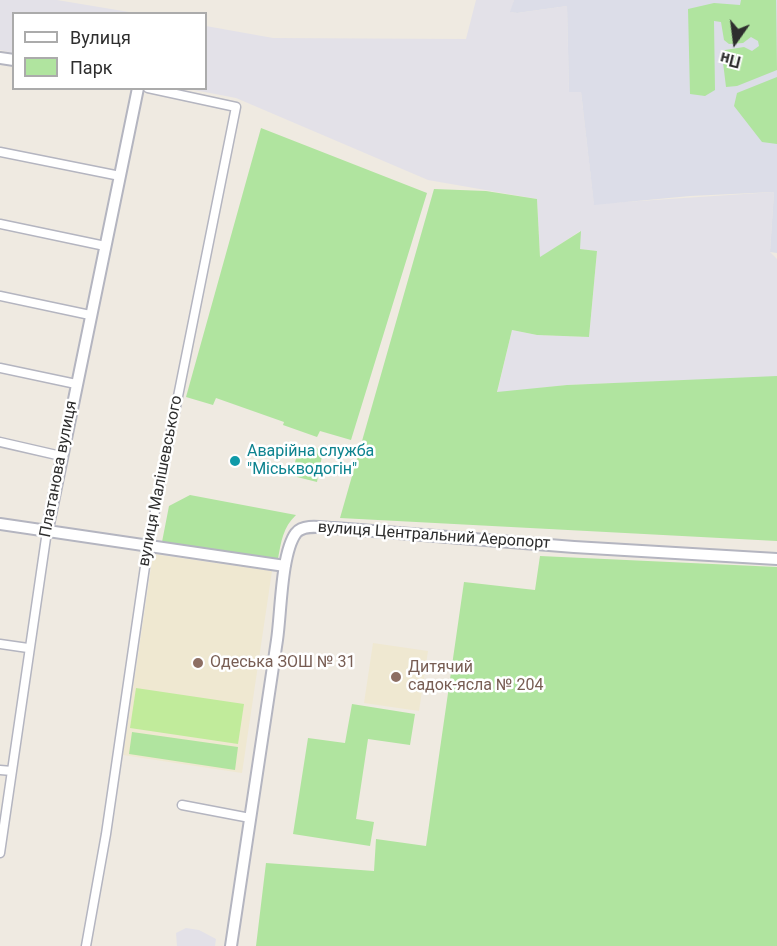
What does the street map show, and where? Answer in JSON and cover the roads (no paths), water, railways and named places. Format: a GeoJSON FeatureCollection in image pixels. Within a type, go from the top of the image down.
{"type":"FeatureCollection","features":[{"type":"Feature","properties":{"kind":"street","name":"Платанова вулиця"},"geometry":{"type":"LineString","coordinates":[[0,853],[28,648],[47,531],[138,90]]}},
{"type":"Feature","properties":{"kind":"street","name":"вулиця Малішевського"},"geometry":{"type":"LineString","coordinates":[[86,946],[106,834],[148,546],[236,107],[157,90]]}},
{"type":"Feature","properties":{"kind":"street"},"geometry":{"type":"LineString","coordinates":[[0,152],[120,176]]}},
{"type":"Feature","properties":{"kind":"street"},"geometry":{"type":"LineString","coordinates":[[0,224],[105,246]]}},
{"type":"Feature","properties":{"kind":"street"},"geometry":{"type":"LineString","coordinates":[[0,296],[90,315]]}},
{"type":"Feature","properties":{"kind":"street"},"geometry":{"type":"LineString","coordinates":[[0,368],[76,384]]}},
{"type":"Feature","properties":{"kind":"street"},"geometry":{"type":"LineString","coordinates":[[0,442],[61,456]]}},
{"type":"Feature","properties":{"kind":"street"},"geometry":{"type":"LineString","coordinates":[[0,524],[285,566]]}},
{"type":"Feature","properties":{"kind":"street","name":"вулиця Центральний Аеропорт"},"geometry":{"type":"LineString","coordinates":[[231,946],[278,633],[285,566],[291,541],[297,531],[305,527],[777,559]]}},
{"type":"Feature","properties":{"kind":"street"},"geometry":{"type":"LineString","coordinates":[[0,644],[28,648]]}},
{"type":"Feature","properties":{"kind":"street"},"geometry":{"type":"LineString","coordinates":[[0,770],[12,771]]}},
{"type":"Feature","properties":{"kind":"street"},"geometry":{"type":"LineString","coordinates":[[182,805],[250,818]]}},
{"type":"Feature","properties":{"kind":"place","name":"Аварійна служба \"Міськводогін\""},"geometry":{"type":"Point","coordinates":[235,461]}},
{"type":"Feature","properties":{"kind":"place","name":"Одеська ЗОШ № 31"},"geometry":{"type":"Point","coordinates":[198,663]}},
{"type":"Feature","properties":{"kind":"place","name":"Дитячий садок-ясла № 204"},"geometry":{"type":"Point","coordinates":[396,677]}}]}
